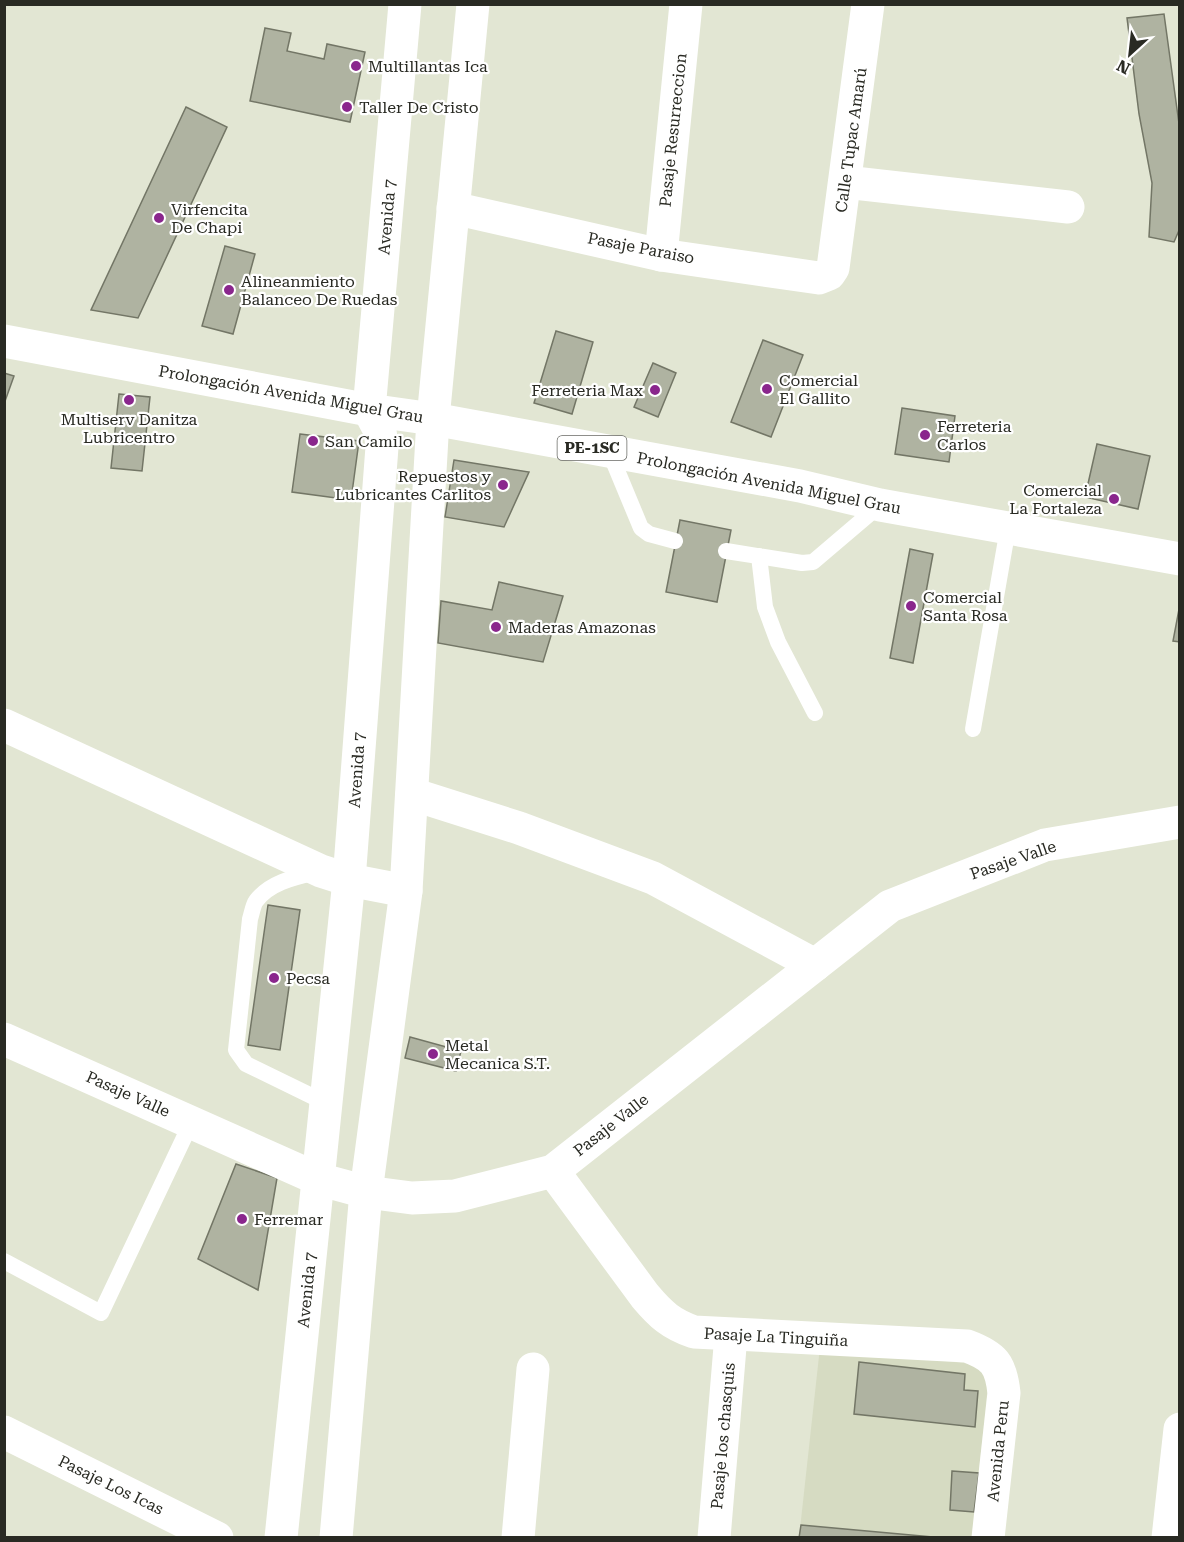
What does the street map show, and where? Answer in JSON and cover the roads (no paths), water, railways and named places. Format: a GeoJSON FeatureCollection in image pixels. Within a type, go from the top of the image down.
{"type":"FeatureCollection","features":[{"type":"Feature","properties":{"kind":"street","name":"Avenida 7"},"geometry":{"type":"LineString","coordinates":[[281,1538],[326,1103],[335,875],[382,447],[380,431],[369,410],[405,4]]}},
{"type":"Feature","properties":{"kind":"street"},"geometry":{"type":"LineString","coordinates":[[336,1538],[366,1192],[406,891],[433,419],[473,4]]}},
{"type":"Feature","properties":{"kind":"street","name":"Pasaje Resurreccion"},"geometry":{"type":"LineString","coordinates":[[660,255],[686,4]]}},
{"type":"Feature","properties":{"kind":"street","name":"Calle Tupac Amarú"},"geometry":{"type":"LineString","coordinates":[[829,274],[833,268],[868,4]]}},
{"type":"Feature","properties":{"kind":"street"},"geometry":{"type":"LineString","coordinates":[[845,182],[1068,207]]}},
{"type":"Feature","properties":{"kind":"street","name":"Pasaje Paraiso"},"geometry":{"type":"LineString","coordinates":[[453,208],[660,255],[819,278],[829,274]]}},
{"type":"Feature","properties":{"kind":"street","name":"Prolongación Avenida Miguel Grau"},"geometry":{"type":"LineString","coordinates":[[4,341],[369,410],[433,419],[800,486],[880,506],[1179,559]]}},
{"type":"Feature","properties":{"kind":"street"},"geometry":{"type":"LineString","coordinates":[[4,725],[335,875],[406,891]]}},
{"type":"Feature","properties":{"kind":"street"},"geometry":{"type":"LineString","coordinates":[[412,794],[519,828],[653,878],[815,965]]}},
{"type":"Feature","properties":{"kind":"street","name":"Pasaje Valle"},"geometry":{"type":"LineString","coordinates":[[4,1039],[318,1179],[366,1192],[412,1198],[455,1196],[553,1171],[890,906],[1045,845],[1179,822]]}},
{"type":"Feature","properties":{"kind":"street","name":"Pasaje La Tinguiña"},"geometry":{"type":"LineString","coordinates":[[553,1171],[645,1296],[658,1312],[674,1325],[694,1332],[731,1335],[967,1346],[986,1353],[997,1365]]}},
{"type":"Feature","properties":{"kind":"street","name":"Pasaje los chasquis"},"geometry":{"type":"LineString","coordinates":[[714,1538],[731,1335]]}},
{"type":"Feature","properties":{"kind":"street","name":"Avenida Peru"},"geometry":{"type":"LineString","coordinates":[[988,1538],[1004,1393],[997,1365]]}},
{"type":"Feature","properties":{"kind":"street"},"geometry":{"type":"LineString","coordinates":[[518,1538],[533,1369]]}},
{"type":"Feature","properties":{"kind":"street"},"geometry":{"type":"LineString","coordinates":[[1168,1538],[1179,1429]]}},
{"type":"Feature","properties":{"kind":"street","name":"Pasaje Los Icas"},"geometry":{"type":"LineString","coordinates":[[4,1432],[217,1538]]}},
{"type":"Feature","properties":{"kind":"lane"},"geometry":{"type":"LineString","coordinates":[[609,451],[641,528],[649,534],[675,541]]}},
{"type":"Feature","properties":{"kind":"lane"},"geometry":{"type":"LineString","coordinates":[[726,551],[802,563],[813,562],[880,506]]}},
{"type":"Feature","properties":{"kind":"lane"},"geometry":{"type":"LineString","coordinates":[[973,729],[1008,528]]}},
{"type":"Feature","properties":{"kind":"lane"},"geometry":{"type":"LineString","coordinates":[[759,556],[765,607],[778,642],[815,713]]}},
{"type":"Feature","properties":{"kind":"lane"},"geometry":{"type":"LineString","coordinates":[[326,1103],[246,1064],[236,1050],[250,919],[255,902],[267,890],[287,879],[335,875]]}},
{"type":"Feature","properties":{"kind":"lane"},"geometry":{"type":"LineString","coordinates":[[4,1261],[101,1313],[191,1123]]}},
{"type":"Feature","properties":{"kind":"place","name":"Multillantas Ica"},"geometry":{"type":"Point","coordinates":[356,66]}},
{"type":"Feature","properties":{"kind":"place","name":"Taller De Cristo"},"geometry":{"type":"Point","coordinates":[347,107]}},
{"type":"Feature","properties":{"kind":"place","name":"Virfencita De Chapi"},"geometry":{"type":"Point","coordinates":[159,218]}},
{"type":"Feature","properties":{"kind":"place","name":"Alineanmiento Balanceo De Ruedas"},"geometry":{"type":"Point","coordinates":[229,290]}},
{"type":"Feature","properties":{"kind":"place","name":"Comercial El Gallito"},"geometry":{"type":"Point","coordinates":[767,389]}},
{"type":"Feature","properties":{"kind":"place","name":"Ferreteria Max"},"geometry":{"type":"Point","coordinates":[655,390]}},
{"type":"Feature","properties":{"kind":"place","name":"Multiserv Danitza Lubricentro"},"geometry":{"type":"Point","coordinates":[129,400]}},
{"type":"Feature","properties":{"kind":"place","name":"Ferreteria Carlos"},"geometry":{"type":"Point","coordinates":[925,435]}},
{"type":"Feature","properties":{"kind":"place","name":"San Camilo"},"geometry":{"type":"Point","coordinates":[313,441]}},
{"type":"Feature","properties":{"kind":"place","name":"Repuestos y Lubricantes Carlitos"},"geometry":{"type":"Point","coordinates":[503,485]}},
{"type":"Feature","properties":{"kind":"place","name":"Comercial La Fortaleza"},"geometry":{"type":"Point","coordinates":[1114,499]}},
{"type":"Feature","properties":{"kind":"place","name":"Comercial Santa Rosa"},"geometry":{"type":"Point","coordinates":[911,606]}},
{"type":"Feature","properties":{"kind":"place","name":"Maderas Amazonas"},"geometry":{"type":"Point","coordinates":[496,627]}},
{"type":"Feature","properties":{"kind":"place","name":"Pecsa"},"geometry":{"type":"Point","coordinates":[274,978]}},
{"type":"Feature","properties":{"kind":"place","name":"Metal Mecanica S.T."},"geometry":{"type":"Point","coordinates":[433,1054]}},
{"type":"Feature","properties":{"kind":"place","name":"Ferremar"},"geometry":{"type":"Point","coordinates":[242,1219]}}]}
